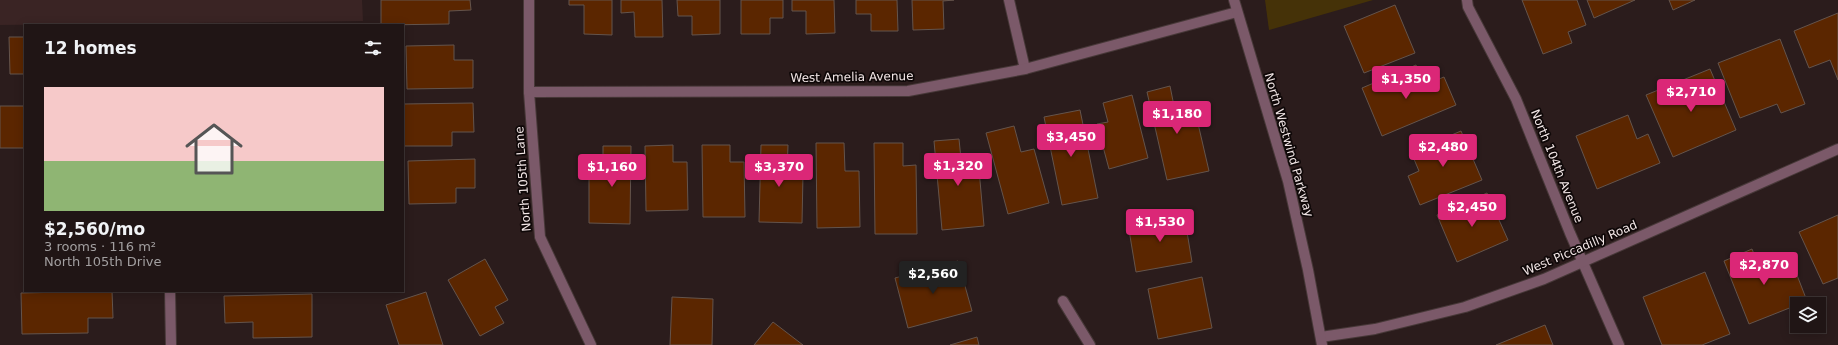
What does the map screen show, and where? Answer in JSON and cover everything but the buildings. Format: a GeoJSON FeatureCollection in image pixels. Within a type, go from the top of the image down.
{"type":"FeatureCollection","features":[{"type":"Feature","properties":{"kind":"street","name":"North 105th Lane"},"geometry":{"type":"LineString","coordinates":[[529,0],[530,92],[540,237],[589,342]]}},
{"type":"Feature","properties":{"kind":"street"},"geometry":{"type":"LineString","coordinates":[[1009,0],[1024,69]]}},
{"type":"Feature","properties":{"kind":"street","name":"North Westwind Parkway"},"geometry":{"type":"LineString","coordinates":[[1234,0],[1288,181],[1321,341]]}},
{"type":"Feature","properties":{"kind":"street","name":"North 104th Avenue"},"geometry":{"type":"LineString","coordinates":[[1467,0],[1468,7],[1516,99],[1567,226],[1619,345]]}},
{"type":"Feature","properties":{"kind":"street","name":"West Amelia Avenue"},"geometry":{"type":"LineString","coordinates":[[530,92],[908,91],[1024,69],[1237,12]]}},
{"type":"Feature","properties":{"kind":"street","name":"West Piccadilly Road"},"geometry":{"type":"LineString","coordinates":[[1321,341],[1465,307],[1544,279],[1838,149]]}},
{"type":"Feature","properties":{"kind":"street"},"geometry":{"type":"LineString","coordinates":[[170,292],[171,345]]}},
{"type":"Feature","properties":{"kind":"street"},"geometry":{"type":"LineString","coordinates":[[1063,301],[1090,345]]}},
{"type":"Feature","properties":{"kind":"street"},"geometry":{"type":"LineString","coordinates":[[579,345],[589,342]]}},
{"type":"Feature","properties":{"kind":"shaded area"},"geometry":{"type":"Polygon","coordinates":[[[0,0],[362,0],[363,21],[24,24],[0,25],[0,0]]]}},
{"type":"Feature","properties":{"kind":"shaded area"},"geometry":{"type":"Polygon","coordinates":[[[1265,0],[1373,0],[1269,30],[1265,0]]]}}]}
